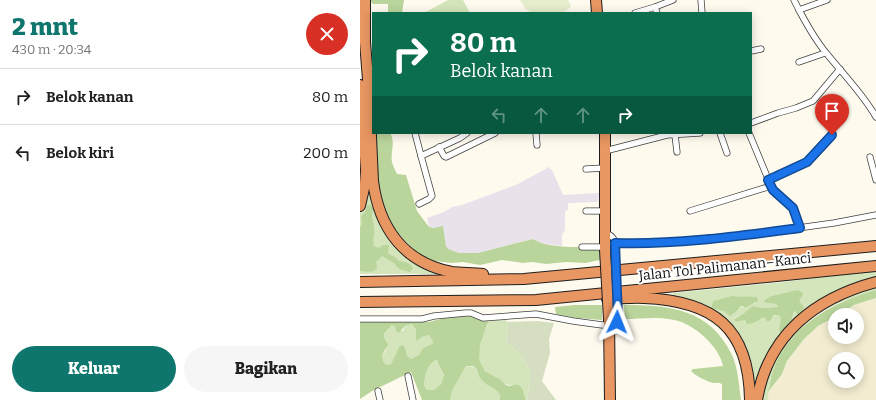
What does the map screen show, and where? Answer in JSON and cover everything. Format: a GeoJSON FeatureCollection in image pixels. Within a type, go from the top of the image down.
{"type":"FeatureCollection","features":[{"type":"Feature","properties":{"kind":"highway"},"geometry":{"type":"LineString","coordinates":[[365,0],[365,34],[373,181],[378,208],[387,227],[403,247],[422,261],[435,267],[453,272],[534,278]]}},
{"type":"Feature","properties":{"kind":"highway"},"geometry":{"type":"LineString","coordinates":[[594,12],[596,0]]}},
{"type":"Feature","properties":{"kind":"highway"},"geometry":{"type":"LineString","coordinates":[[360,86],[366,170],[365,184],[360,206]]}},
{"type":"Feature","properties":{"kind":"highway"},"geometry":{"type":"LineString","coordinates":[[605,134],[606,233],[610,248],[612,320],[610,400]]}},
{"type":"Feature","properties":{"kind":"highway","name":"Jalan Tol Palimanan–Kanci"},"geometry":{"type":"LineString","coordinates":[[360,282],[524,279],[876,246]]}},
{"type":"Feature","properties":{"kind":"highway","name":"Jalan Tol Palimanan–Kanci"},"geometry":{"type":"LineString","coordinates":[[360,302],[536,300],[876,266]]}},
{"type":"Feature","properties":{"kind":"highway"},"geometry":{"type":"LineString","coordinates":[[756,400],[759,384],[767,364],[777,345],[791,328],[822,304],[852,290],[876,282]]}},
{"type":"Feature","properties":{"kind":"highway"},"geometry":{"type":"LineString","coordinates":[[536,300],[578,301],[643,298],[669,300],[702,308],[713,315],[730,330],[739,345],[746,362],[750,386],[750,400]]}},
{"type":"Feature","properties":{"kind":"street"},"geometry":{"type":"LineString","coordinates":[[642,12],[656,10],[673,0]]}},
{"type":"Feature","properties":{"kind":"street"},"geometry":{"type":"LineString","coordinates":[[701,0],[702,12]]}},
{"type":"Feature","properties":{"kind":"street"},"geometry":{"type":"LineString","coordinates":[[794,0],[810,31],[825,52],[869,104],[876,117]]}},
{"type":"Feature","properties":{"kind":"street"},"geometry":{"type":"LineString","coordinates":[[799,10],[824,0]]}},
{"type":"Feature","properties":{"kind":"street"},"geometry":{"type":"LineString","coordinates":[[752,51],[761,49]]}},
{"type":"Feature","properties":{"kind":"street"},"geometry":{"type":"LineString","coordinates":[[799,62],[825,52]]}},
{"type":"Feature","properties":{"kind":"street"},"geometry":{"type":"LineString","coordinates":[[752,123],[813,101],[840,70]]}},
{"type":"Feature","properties":{"kind":"street"},"geometry":{"type":"LineString","coordinates":[[415,134],[432,196],[430,199],[420,204]]}},
{"type":"Feature","properties":{"kind":"street"},"geometry":{"type":"LineString","coordinates":[[421,156],[466,134]]}},
{"type":"Feature","properties":{"kind":"street"},"geometry":{"type":"LineString","coordinates":[[438,147],[446,157],[493,134]]}},
{"type":"Feature","properties":{"kind":"street"},"geometry":{"type":"LineString","coordinates":[[536,134],[537,145]]}},
{"type":"Feature","properties":{"kind":"street"},"geometry":{"type":"LineString","coordinates":[[605,150],[650,136],[688,134]]}},
{"type":"Feature","properties":{"kind":"street"},"geometry":{"type":"LineString","coordinates":[[720,134],[728,153]]}},
{"type":"Feature","properties":{"kind":"street"},"geometry":{"type":"LineString","coordinates":[[749,134],[771,186],[777,194],[793,208],[800,228]]}},
{"type":"Feature","properties":{"kind":"street"},"geometry":{"type":"LineString","coordinates":[[675,135],[677,152]]}},
{"type":"Feature","properties":{"kind":"street"},"geometry":{"type":"LineString","coordinates":[[768,180],[807,162],[832,135]]}},
{"type":"Feature","properties":{"kind":"street"},"geometry":{"type":"LineString","coordinates":[[870,157],[876,180]]}},
{"type":"Feature","properties":{"kind":"street"},"geometry":{"type":"LineString","coordinates":[[586,169],[605,168]]}},
{"type":"Feature","properties":{"kind":"street"},"geometry":{"type":"LineString","coordinates":[[690,211],[771,186]]}},
{"type":"Feature","properties":{"kind":"street"},"geometry":{"type":"LineString","coordinates":[[586,211],[606,211]]}},
{"type":"Feature","properties":{"kind":"street"},"geometry":{"type":"LineString","coordinates":[[582,247],[610,248],[754,234],[834,224],[876,215]]}},
{"type":"Feature","properties":{"kind":"street"},"geometry":{"type":"LineString","coordinates":[[360,319],[422,319],[434,316],[471,313],[483,318],[536,314],[573,321],[612,320]]}},
{"type":"Feature","properties":{"kind":"street"},"geometry":{"type":"LineString","coordinates":[[408,376],[414,400]]}},
{"type":"Feature","properties":{"kind":"street"},"geometry":{"type":"LineString","coordinates":[[378,391],[380,400]]}},
{"type":"Feature","properties":{"kind":"shaded area"},"geometry":{"type":"Polygon","coordinates":[[[549,167],[553,172],[563,195],[599,193],[598,202],[568,203],[568,210],[565,211],[565,230],[562,235],[562,246],[539,243],[533,239],[478,253],[459,253],[447,249],[443,227],[429,227],[427,218],[444,212],[452,207],[462,205],[518,184],[549,167]]]}},
{"type":"Feature","properties":{"kind":"shaded area"},"geometry":{"type":"Polygon","coordinates":[[[876,298],[876,400],[768,400],[768,392],[782,374],[787,361],[809,333],[818,326],[828,321],[828,344],[864,344],[864,308],[849,308],[876,298]]]}},
{"type":"Feature","properties":{"kind":"green space"},"geometry":{"type":"Polygon","coordinates":[[[371,0],[404,0],[402,12],[388,12],[388,4],[373,4],[371,0]]]}},
{"type":"Feature","properties":{"kind":"green space"},"geometry":{"type":"Polygon","coordinates":[[[448,0],[463,0],[469,12],[426,12],[448,0]]]}},
{"type":"Feature","properties":{"kind":"green space"},"geometry":{"type":"Polygon","coordinates":[[[520,0],[568,0],[571,7],[564,12],[530,12],[528,9],[526,10],[520,0]]]}},
{"type":"Feature","properties":{"kind":"green space"},"geometry":{"type":"Polygon","coordinates":[[[376,134],[391,134],[393,140],[393,166],[397,174],[406,175],[417,211],[429,227],[433,228],[443,226],[446,246],[448,249],[459,253],[478,253],[533,239],[541,243],[555,246],[599,247],[600,260],[585,263],[566,262],[546,264],[502,260],[480,265],[463,262],[452,263],[435,261],[422,257],[403,239],[384,214],[378,195],[376,134]]]}},
{"type":"Feature","properties":{"kind":"green space"},"geometry":{"type":"Polygon","coordinates":[[[368,179],[378,220],[394,245],[443,274],[360,274],[360,211],[363,204],[368,179]]]}},
{"type":"Feature","properties":{"kind":"green space"},"geometry":{"type":"Polygon","coordinates":[[[368,204],[373,208],[372,216],[374,246],[379,248],[383,245],[389,245],[388,253],[399,261],[410,265],[413,268],[410,272],[399,269],[394,263],[382,256],[376,262],[377,268],[374,271],[360,271],[361,216],[365,212],[368,204]]]}},
{"type":"Feature","properties":{"kind":"green space"},"geometry":{"type":"Polygon","coordinates":[[[876,270],[876,279],[790,325],[795,311],[797,315],[799,301],[802,298],[797,290],[771,296],[763,301],[766,303],[776,304],[778,307],[763,308],[752,306],[744,313],[734,318],[736,322],[744,320],[755,323],[764,317],[772,319],[773,316],[781,315],[779,329],[780,336],[754,396],[731,326],[723,317],[712,309],[722,310],[729,315],[737,311],[742,306],[745,308],[756,303],[742,296],[731,296],[713,301],[711,308],[691,300],[673,296],[673,293],[784,282],[876,270]]]}},
{"type":"Feature","properties":{"kind":"green space"},"geometry":{"type":"Polygon","coordinates":[[[876,286],[876,290],[824,310],[801,328],[780,356],[775,367],[769,389],[768,400],[762,400],[765,383],[778,351],[800,325],[836,301],[876,286]]]}},
{"type":"Feature","properties":{"kind":"green space"},"geometry":{"type":"Polygon","coordinates":[[[797,290],[802,292],[803,295],[799,302],[804,308],[798,315],[795,311],[794,312],[790,325],[780,336],[779,329],[781,318],[779,315],[774,315],[770,321],[767,321],[764,317],[749,324],[747,324],[745,320],[736,322],[734,320],[752,306],[763,308],[778,307],[776,304],[766,303],[763,301],[771,296],[797,290]]]}},
{"type":"Feature","properties":{"kind":"green space"},"geometry":{"type":"Polygon","coordinates":[[[876,290],[876,298],[849,308],[830,308],[843,302],[876,290]]]}},
{"type":"Feature","properties":{"kind":"green space"},"geometry":{"type":"Polygon","coordinates":[[[731,296],[757,297],[758,301],[745,308],[741,306],[730,316],[724,311],[711,308],[713,301],[731,296]]]}},
{"type":"Feature","properties":{"kind":"green space"},"geometry":{"type":"Polygon","coordinates":[[[602,305],[602,320],[577,318],[556,314],[555,307],[602,305]]]}},
{"type":"Feature","properties":{"kind":"green space"},"geometry":{"type":"Polygon","coordinates":[[[624,305],[657,306],[673,309],[700,319],[712,328],[723,340],[732,355],[736,365],[741,400],[722,400],[722,384],[708,381],[691,371],[693,369],[723,366],[717,351],[697,331],[681,322],[668,319],[625,319],[624,305]]]}},
{"type":"Feature","properties":{"kind":"green space"},"geometry":{"type":"Polygon","coordinates":[[[828,309],[828,321],[818,326],[804,339],[787,361],[782,374],[768,392],[773,371],[780,355],[801,329],[828,309]]]}},
{"type":"Feature","properties":{"kind":"green space"},"geometry":{"type":"Polygon","coordinates":[[[467,316],[482,321],[488,321],[480,344],[479,359],[481,364],[485,371],[500,379],[506,385],[509,386],[517,384],[520,386],[526,400],[500,400],[498,392],[484,382],[473,366],[466,366],[452,391],[450,400],[422,400],[411,372],[372,391],[360,399],[360,322],[429,322],[448,317],[467,316]],[[412,324],[405,326],[399,333],[392,325],[384,333],[384,337],[388,344],[382,357],[386,365],[391,364],[399,347],[402,345],[404,346],[408,357],[411,359],[419,355],[423,348],[432,344],[433,342],[429,335],[422,337],[417,341],[416,340],[416,329],[412,324]],[[436,360],[430,365],[426,374],[424,385],[427,390],[434,390],[441,384],[444,375],[438,361],[436,360]]]}},
{"type":"Feature","properties":{"kind":"green space"},"geometry":{"type":"Polygon","coordinates":[[[505,320],[508,322],[506,342],[519,353],[530,370],[527,400],[524,392],[517,384],[509,385],[505,383],[494,375],[485,371],[480,363],[478,353],[481,339],[487,327],[488,321],[505,320]]]}},
{"type":"Feature","properties":{"kind":"green space"},"geometry":{"type":"Polygon","coordinates":[[[537,321],[554,323],[549,339],[550,353],[542,381],[556,400],[527,400],[530,370],[519,353],[506,342],[508,322],[537,321]]]}},
{"type":"Feature","properties":{"kind":"green space"},"geometry":{"type":"Polygon","coordinates":[[[412,324],[417,331],[417,341],[422,337],[429,335],[433,342],[432,344],[423,348],[420,355],[411,359],[408,358],[407,353],[399,347],[391,364],[386,365],[382,361],[382,357],[386,350],[387,341],[384,337],[384,332],[392,325],[395,329],[403,331],[405,326],[412,324]]]}},
{"type":"Feature","properties":{"kind":"green space"},"geometry":{"type":"Polygon","coordinates":[[[436,360],[438,361],[444,376],[441,384],[434,390],[427,390],[424,385],[426,374],[430,365],[436,360]]]}},
{"type":"Feature","properties":{"kind":"green space"},"geometry":{"type":"Polygon","coordinates":[[[466,366],[475,367],[481,379],[496,390],[500,396],[500,400],[450,400],[452,391],[466,366]]]}},
{"type":"Feature","properties":{"kind":"route"},"geometry":{"type":"LineString","coordinates":[[617,322],[615,243],[643,244],[754,234],[800,228],[793,208],[773,190],[768,180],[807,162],[832,135]]}}]}
